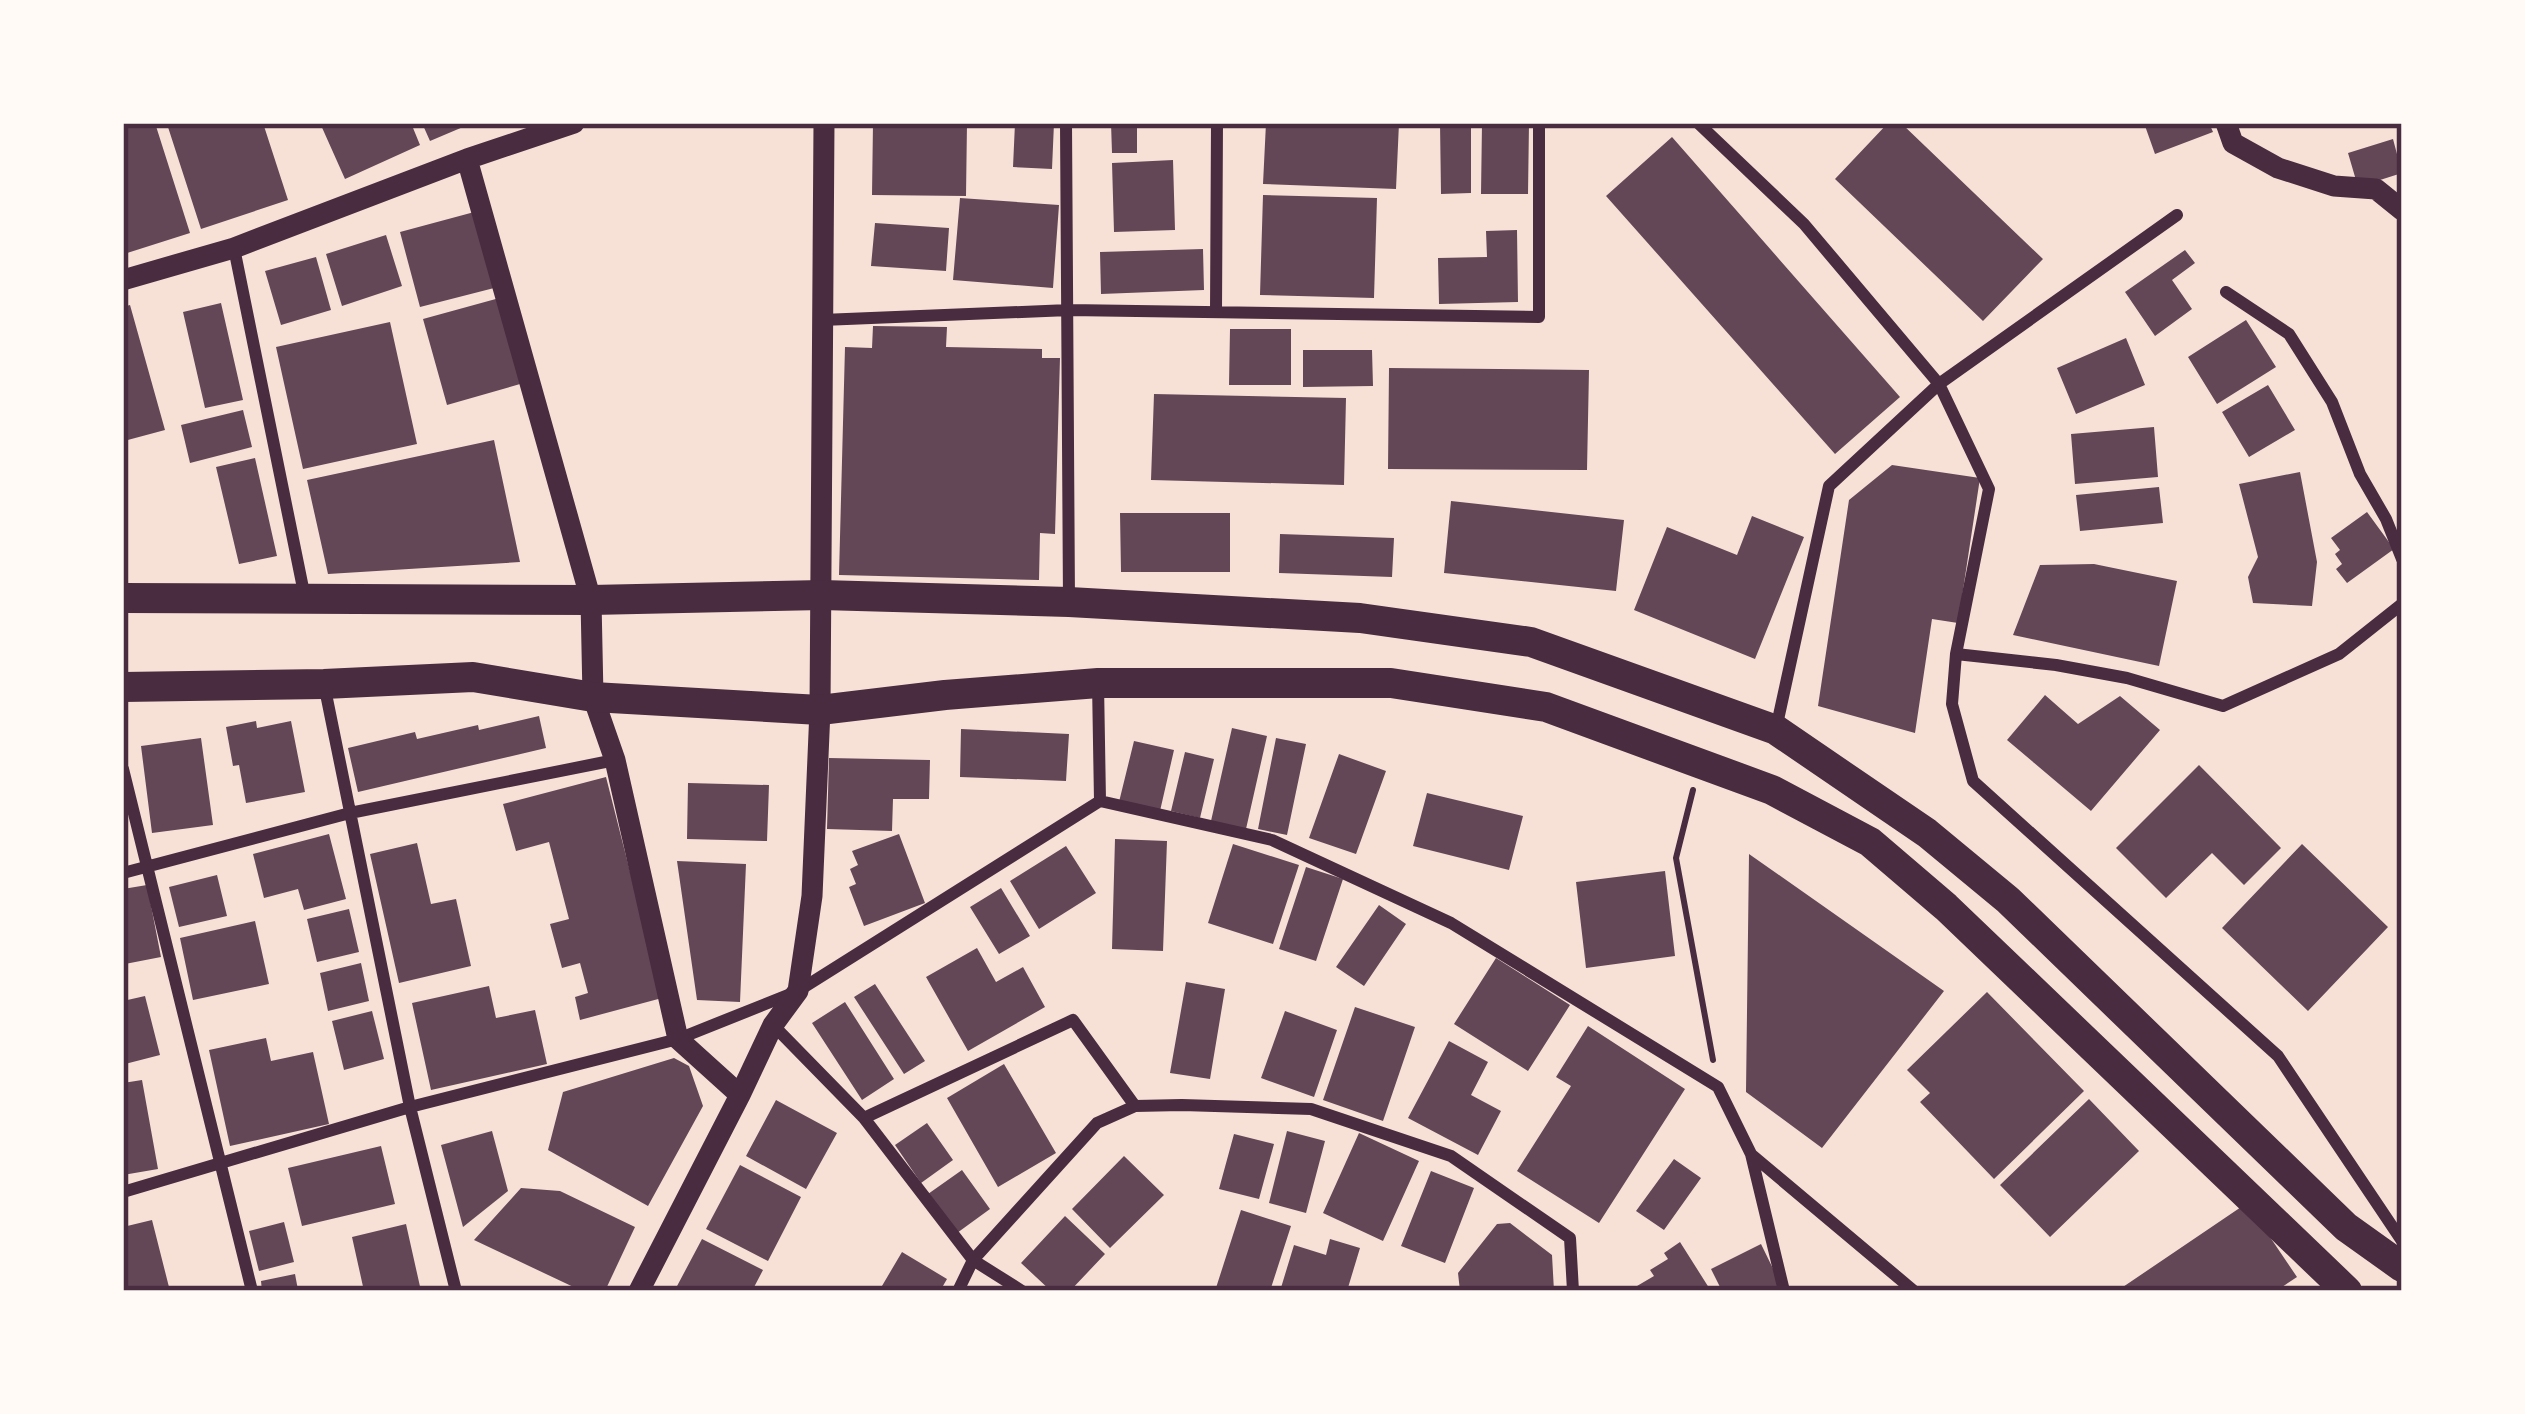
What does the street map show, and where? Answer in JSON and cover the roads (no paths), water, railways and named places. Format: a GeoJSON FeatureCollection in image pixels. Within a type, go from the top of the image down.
{"type":"FeatureCollection","features":[{"type":"Feature","properties":{"kind":"main road"},"geometry":{"type":"LineString","coordinates":[[123,598],[591,600],[822,595],[1069,602],[1360,618],[1531,643],[1776,730],[1927,833],[2008,900],[2346,1226],[2402,1267]]}},
{"type":"Feature","properties":{"kind":"main road"},"geometry":{"type":"LineString","coordinates":[[123,687],[473,677],[592,697],[820,710],[1098,683],[1391,683],[1546,707],[1772,790],[1870,842],[1946,907],[2347,1291]]}},
{"type":"Feature","properties":{"kind":"street"},"geometry":{"type":"LineString","coordinates":[[123,280],[234,248],[467,159],[521,132],[574,123]]}},
{"type":"Feature","properties":{"kind":"street"},"geometry":{"type":"LineString","coordinates":[[639,1291],[773,1025],[798,992],[812,896],[820,710],[824,123]]}},
{"type":"Feature","properties":{"kind":"street"},"geometry":{"type":"LineString","coordinates":[[1066,123],[1069,602]]}},
{"type":"Feature","properties":{"kind":"street"},"geometry":{"type":"LineString","coordinates":[[1216,312],[1217,123]]}},
{"type":"Feature","properties":{"kind":"street"},"geometry":{"type":"LineString","coordinates":[[822,320],[1069,310],[1539,317],[1539,123]]}},
{"type":"Feature","properties":{"kind":"street"},"geometry":{"type":"LineString","coordinates":[[1698,123],[1804,224],[1939,384],[1989,488],[1956,654],[1952,704],[1973,781],[2278,1056],[2402,1241]]}},
{"type":"Feature","properties":{"kind":"street"},"geometry":{"type":"LineString","coordinates":[[2226,123],[2233,143],[2278,168],[2334,186],[2376,189],[2402,210]]}},
{"type":"Feature","properties":{"kind":"street"},"geometry":{"type":"LineString","coordinates":[[467,159],[591,600],[592,697],[615,760],[678,1040],[740,1096]]}},
{"type":"Feature","properties":{"kind":"street"},"geometry":{"type":"LineString","coordinates":[[1776,730],[1829,486],[1939,384],[2177,215]]}},
{"type":"Feature","properties":{"kind":"street"},"geometry":{"type":"LineString","coordinates":[[234,248],[304,598]]}},
{"type":"Feature","properties":{"kind":"street"},"geometry":{"type":"LineString","coordinates":[[2226,292],[2289,334],[2332,402],[2360,474],[2402,559]]}},
{"type":"Feature","properties":{"kind":"street"},"geometry":{"type":"LineString","coordinates":[[1956,654],[2127,677],[2223,706],[2339,654],[2402,604]]}},
{"type":"Feature","properties":{"kind":"street"},"geometry":{"type":"LineString","coordinates":[[1098,683],[1100,801]]}},
{"type":"Feature","properties":{"kind":"street"},"geometry":{"type":"LineString","coordinates":[[324,684],[410,1107],[456,1291]]}},
{"type":"Feature","properties":{"kind":"street"},"geometry":{"type":"LineString","coordinates":[[123,873],[350,813],[615,760]]}},
{"type":"Feature","properties":{"kind":"street"},"geometry":{"type":"LineString","coordinates":[[123,770],[253,1291]]}},
{"type":"Feature","properties":{"kind":"street"},"geometry":{"type":"LineString","coordinates":[[123,1192],[410,1107],[678,1040],[798,992],[1100,801],[1271,839],[1451,923],[1718,1087],[1751,1154],[1784,1291]]}},
{"type":"Feature","properties":{"kind":"street"},"geometry":{"type":"LineString","coordinates":[[864,1118],[1073,1020],[1135,1106]]}},
{"type":"Feature","properties":{"kind":"street"},"geometry":{"type":"LineString","coordinates":[[773,1025],[864,1118],[973,1260],[1022,1291]]}},
{"type":"Feature","properties":{"kind":"street"},"geometry":{"type":"LineString","coordinates":[[958,1291],[973,1260],[1097,1123],[1135,1106],[1182,1105],[1311,1109],[1451,1156],[1570,1238],[1573,1291]]}},
{"type":"Feature","properties":{"kind":"street"},"geometry":{"type":"LineString","coordinates":[[1751,1154],[1914,1291]]}}]}
